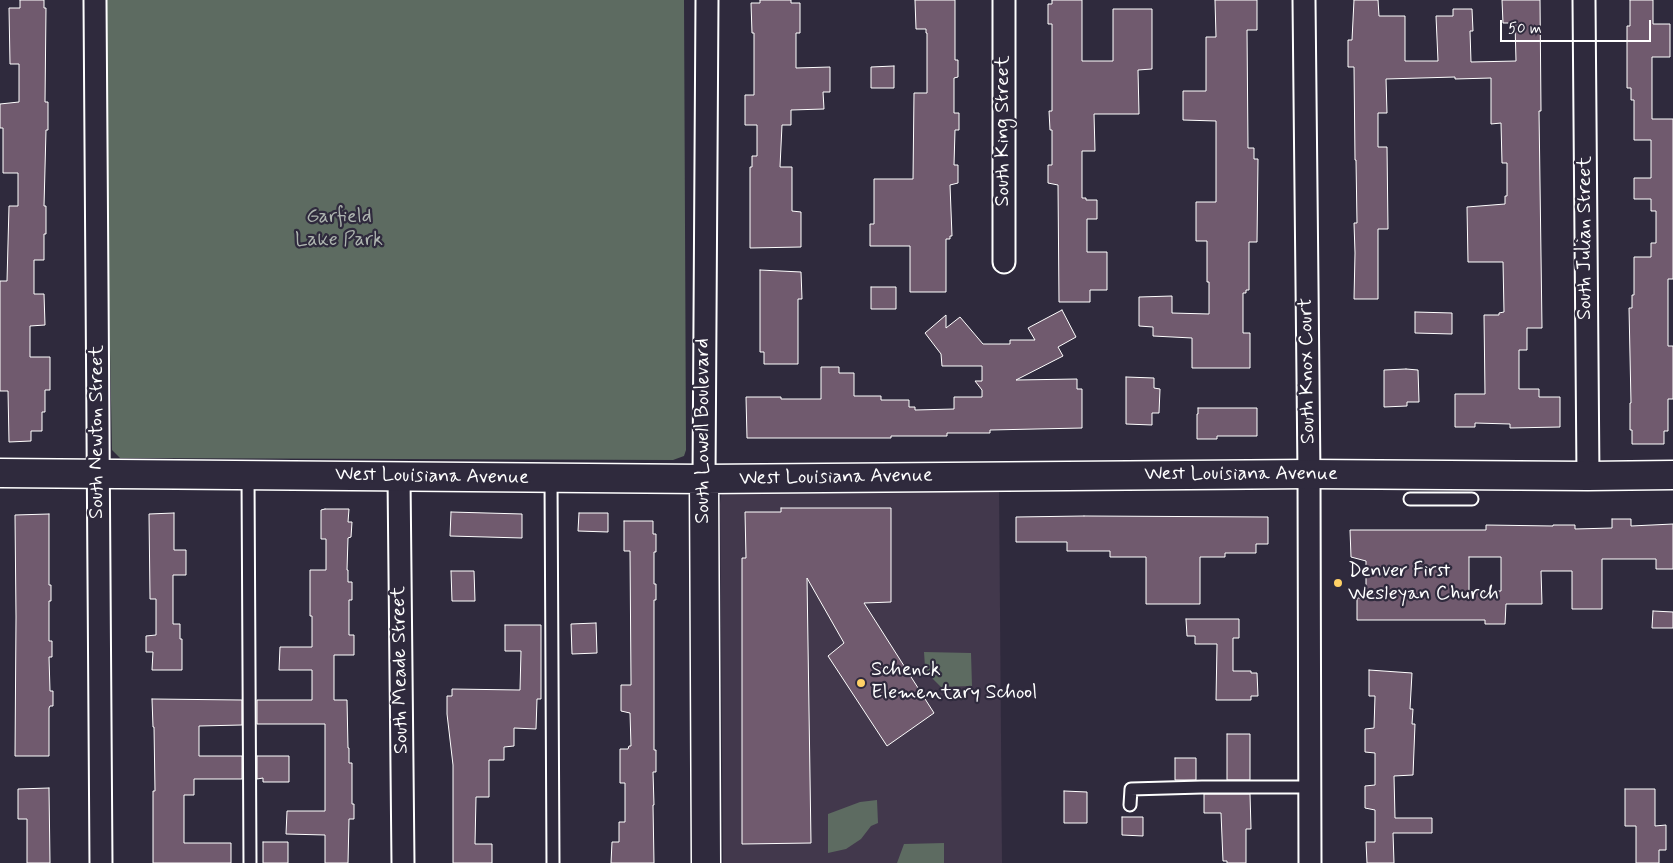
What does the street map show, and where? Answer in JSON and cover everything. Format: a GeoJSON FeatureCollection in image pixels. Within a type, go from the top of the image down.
{"type":"FeatureCollection","features":[{"type":"Feature","properties":{"kind":"street","name":"South Newton Street"},"geometry":{"type":"LineString","coordinates":[[95,0],[101,863]]}},
{"type":"Feature","properties":{"kind":"street","name":"South Lowell Boulevard"},"geometry":{"type":"LineString","coordinates":[[706,863],[704,479],[707,0]]}},
{"type":"Feature","properties":{"kind":"street","name":"South King Street"},"geometry":{"type":"LineString","coordinates":[[1004,0],[1004,262]]}},
{"type":"Feature","properties":{"kind":"street","name":"South Knox Court"},"geometry":{"type":"LineString","coordinates":[[1304,0],[1309,474],[1310,863]]}},
{"type":"Feature","properties":{"kind":"street","name":"South Julian Street"},"geometry":{"type":"LineString","coordinates":[[1584,0],[1588,476]]}},
{"type":"Feature","properties":{"kind":"street","name":"West Louisiana Avenue"},"geometry":{"type":"LineString","coordinates":[[0,473],[704,479],[1309,474],[1673,475]]}},
{"type":"Feature","properties":{"kind":"street","name":"South Meade Street"},"geometry":{"type":"LineString","coordinates":[[399,477],[403,863]]}},
{"type":"Feature","properties":{"kind":"lane"},"geometry":{"type":"LineString","coordinates":[[248,475],[250,863]]}},
{"type":"Feature","properties":{"kind":"lane"},"geometry":{"type":"LineString","coordinates":[[551,478],[553,863]]}},
{"type":"Feature","properties":{"kind":"lane"},"geometry":{"type":"LineString","coordinates":[[1410,499],[1472,499]]}},
{"type":"Feature","properties":{"kind":"lane"},"geometry":{"type":"LineString","coordinates":[[1130,805],[1131,788],[1202,786],[1310,787]]}},
{"type":"Feature","properties":{"kind":"shaded area","name":"Schenck Elementary School"},"geometry":{"type":"Polygon","coordinates":[[[999,486],[1002,863],[723,863],[720,504],[722,491],[999,486]]]}},
{"type":"Feature","properties":{"kind":"green space","name":"Garfield Lake Park"},"geometry":{"type":"Polygon","coordinates":[[[106,0],[684,0],[686,450],[684,456],[673,460],[120,458],[112,450],[106,0]]]}},
{"type":"Feature","properties":{"kind":"green space"},"geometry":{"type":"Polygon","coordinates":[[[924,652],[971,653],[972,686],[941,687],[930,676],[925,667],[924,652]]]}},
{"type":"Feature","properties":{"kind":"green space"},"geometry":{"type":"Polygon","coordinates":[[[877,800],[878,823],[871,826],[861,839],[846,849],[828,853],[828,814],[860,802],[877,800]]]}},
{"type":"Feature","properties":{"kind":"green space"},"geometry":{"type":"Polygon","coordinates":[[[944,843],[944,863],[897,863],[904,844],[944,843]]]}},
{"type":"Feature","properties":{"kind":"building"},"geometry":{"type":"Polygon","coordinates":[[[20,0],[44,0],[44,8],[46,8],[45,102],[48,102],[48,130],[46,130],[44,206],[46,206],[46,234],[44,234],[44,260],[34,260],[34,294],[44,294],[45,325],[30,326],[30,357],[50,357],[50,390],[45,390],[45,412],[42,412],[42,431],[31,431],[31,441],[9,442],[8,391],[0,391],[0,281],[7,281],[9,206],[18,206],[18,173],[3,173],[3,128],[0,128],[0,104],[19,102],[19,64],[10,64],[9,8],[20,8],[20,0]]]}},
{"type":"Feature","properties":{"kind":"building"},"geometry":{"type":"Polygon","coordinates":[[[760,0],[791,0],[791,3],[800,3],[800,33],[796,33],[796,68],[830,67],[830,92],[823,92],[824,109],[791,110],[791,125],[782,125],[780,167],[792,167],[792,211],[801,212],[801,247],[750,248],[750,167],[752,167],[752,156],[757,156],[757,125],[745,125],[745,95],[754,95],[754,33],[752,33],[751,3],[760,3],[760,0]]]}},
{"type":"Feature","properties":{"kind":"building"},"geometry":{"type":"Polygon","coordinates":[[[915,0],[955,0],[955,60],[958,60],[958,77],[954,78],[954,113],[959,113],[959,130],[955,130],[954,165],[958,165],[958,183],[950,185],[952,236],[950,236],[950,239],[946,239],[946,292],[910,292],[910,246],[870,246],[870,224],[874,224],[874,179],[913,179],[914,93],[927,93],[927,33],[926,29],[916,29],[915,0]]]}},
{"type":"Feature","properties":{"kind":"building"},"geometry":{"type":"Polygon","coordinates":[[[1052,0],[1082,0],[1082,61],[1113,61],[1113,9],[1152,9],[1152,69],[1138,70],[1139,114],[1094,114],[1095,151],[1082,151],[1082,198],[1097,200],[1097,219],[1087,219],[1087,252],[1107,252],[1107,290],[1090,290],[1090,302],[1059,302],[1058,185],[1048,183],[1048,165],[1052,165],[1052,130],[1050,130],[1049,111],[1052,111],[1052,24],[1048,24],[1048,4],[1052,4],[1052,0]]]}},
{"type":"Feature","properties":{"kind":"building"},"geometry":{"type":"Polygon","coordinates":[[[1215,0],[1257,0],[1257,30],[1247,30],[1248,148],[1254,148],[1254,159],[1258,159],[1257,242],[1249,242],[1249,290],[1243,293],[1243,333],[1250,333],[1250,368],[1192,368],[1192,338],[1153,336],[1153,327],[1139,326],[1139,297],[1172,296],[1172,313],[1209,314],[1207,241],[1196,241],[1196,202],[1216,202],[1216,121],[1183,120],[1183,91],[1206,91],[1206,37],[1216,37],[1215,0]]]}},
{"type":"Feature","properties":{"kind":"building"},"geometry":{"type":"Polygon","coordinates":[[[1354,0],[1378,0],[1379,16],[1405,16],[1405,61],[1438,61],[1436,16],[1453,16],[1453,9],[1472,9],[1473,31],[1470,31],[1471,62],[1516,61],[1515,23],[1503,23],[1502,0],[1540,0],[1541,111],[1539,111],[1542,328],[1527,328],[1527,350],[1519,350],[1519,389],[1539,389],[1539,397],[1560,397],[1560,427],[1510,428],[1510,424],[1475,423],[1475,427],[1455,427],[1455,394],[1485,394],[1484,315],[1499,315],[1499,313],[1504,312],[1503,262],[1468,262],[1467,207],[1505,204],[1505,196],[1507,196],[1507,163],[1502,163],[1501,123],[1491,124],[1491,78],[1386,79],[1387,113],[1378,113],[1378,147],[1387,147],[1388,229],[1378,229],[1378,299],[1354,299],[1354,223],[1357,223],[1354,67],[1348,67],[1348,40],[1352,40],[1354,0]]]}},
{"type":"Feature","properties":{"kind":"building"},"geometry":{"type":"Polygon","coordinates":[[[1630,0],[1653,0],[1653,24],[1670,24],[1670,57],[1652,57],[1652,119],[1673,119],[1673,279],[1668,279],[1668,346],[1673,346],[1673,399],[1668,399],[1668,431],[1664,431],[1664,444],[1632,444],[1632,430],[1630,430],[1629,308],[1632,308],[1632,295],[1634,295],[1634,257],[1651,257],[1651,243],[1656,243],[1656,211],[1651,211],[1651,199],[1634,199],[1634,178],[1651,178],[1651,140],[1634,140],[1634,100],[1631,100],[1631,88],[1627,88],[1627,26],[1630,26],[1630,0]]]}},
{"type":"Feature","properties":{"kind":"building"},"geometry":{"type":"Polygon","coordinates":[[[894,66],[894,88],[871,88],[871,67],[894,66]]]}},
{"type":"Feature","properties":{"kind":"building"},"geometry":{"type":"Polygon","coordinates":[[[760,270],[801,272],[802,299],[798,299],[798,364],[764,364],[764,352],[760,352],[760,270]]]}},
{"type":"Feature","properties":{"kind":"building"},"geometry":{"type":"Polygon","coordinates":[[[871,287],[896,287],[896,309],[871,309],[871,287]]]}},
{"type":"Feature","properties":{"kind":"building"},"geometry":{"type":"Polygon","coordinates":[[[1062,310],[1076,337],[1058,347],[1063,356],[1016,380],[1077,379],[1077,389],[1082,389],[1082,428],[990,430],[990,433],[947,433],[947,436],[891,436],[891,438],[747,438],[746,397],[821,399],[821,367],[839,367],[839,373],[854,373],[854,396],[881,396],[881,400],[909,400],[909,407],[915,407],[915,410],[954,409],[954,397],[982,397],[982,390],[975,381],[982,381],[982,366],[942,366],[941,354],[925,333],[946,315],[946,328],[960,317],[983,344],[1010,344],[1010,340],[1035,340],[1028,328],[1062,310]]]}},
{"type":"Feature","properties":{"kind":"building"},"geometry":{"type":"Polygon","coordinates":[[[1415,312],[1452,313],[1452,334],[1415,333],[1415,312]]]}},
{"type":"Feature","properties":{"kind":"building"},"geometry":{"type":"Polygon","coordinates":[[[1384,370],[1418,370],[1419,402],[1407,402],[1407,406],[1384,407],[1384,370]]]}},
{"type":"Feature","properties":{"kind":"building"},"geometry":{"type":"Polygon","coordinates":[[[1126,377],[1154,378],[1154,388],[1160,389],[1159,413],[1152,413],[1152,425],[1126,424],[1126,377]]]}},
{"type":"Feature","properties":{"kind":"building"},"geometry":{"type":"Polygon","coordinates":[[[1198,408],[1257,408],[1257,436],[1217,436],[1217,439],[1197,439],[1198,408]]]}},
{"type":"Feature","properties":{"kind":"building"},"geometry":{"type":"Polygon","coordinates":[[[781,508],[891,508],[891,602],[864,603],[934,713],[887,746],[828,656],[844,643],[807,578],[811,843],[742,844],[742,558],[746,558],[745,512],[781,512],[781,508]]]}},
{"type":"Feature","properties":{"kind":"building"},"geometry":{"type":"Polygon","coordinates":[[[349,509],[348,522],[352,522],[351,537],[348,538],[347,570],[348,582],[352,582],[352,600],[349,600],[349,635],[354,635],[354,655],[334,655],[334,700],[347,700],[349,763],[352,763],[354,819],[349,819],[348,863],[325,863],[325,835],[286,834],[287,811],[325,811],[325,724],[257,724],[257,700],[312,700],[312,670],[279,670],[280,647],[312,647],[310,570],[326,570],[326,539],[321,539],[321,510],[349,509]]]}},
{"type":"Feature","properties":{"kind":"building"},"geometry":{"type":"Polygon","coordinates":[[[451,512],[522,514],[522,538],[450,536],[451,512]]]}},
{"type":"Feature","properties":{"kind":"building"},"geometry":{"type":"Polygon","coordinates":[[[174,513],[174,550],[186,550],[186,575],[173,575],[173,624],[180,624],[182,670],[152,670],[153,652],[146,652],[146,636],[156,635],[156,599],[150,599],[149,514],[174,513]]]}},
{"type":"Feature","properties":{"kind":"building"},"geometry":{"type":"Polygon","coordinates":[[[579,513],[608,513],[608,532],[578,531],[579,513]]]}},
{"type":"Feature","properties":{"kind":"building"},"geometry":{"type":"Polygon","coordinates":[[[49,514],[49,585],[51,585],[51,601],[49,601],[49,641],[52,641],[52,657],[49,657],[50,691],[53,691],[53,706],[49,708],[49,756],[15,756],[15,515],[49,514]]]}},
{"type":"Feature","properties":{"kind":"building"},"geometry":{"type":"Polygon","coordinates":[[[1016,517],[1268,517],[1268,544],[1256,544],[1256,553],[1225,553],[1225,557],[1200,557],[1200,604],[1146,604],[1146,557],[1110,557],[1110,551],[1067,551],[1067,542],[1016,542],[1016,517]]]}},
{"type":"Feature","properties":{"kind":"building"},"geometry":{"type":"Polygon","coordinates":[[[1612,519],[1631,519],[1631,526],[1673,524],[1673,569],[1656,569],[1656,559],[1602,559],[1602,609],[1572,609],[1572,571],[1541,571],[1542,604],[1506,604],[1505,624],[1485,624],[1485,620],[1357,620],[1357,598],[1366,598],[1366,561],[1351,557],[1350,530],[1486,530],[1486,525],[1575,525],[1575,529],[1612,528],[1612,519]],[[1469,557],[1469,591],[1501,591],[1501,557],[1469,557]]]}},
{"type":"Feature","properties":{"kind":"building"},"geometry":{"type":"Polygon","coordinates":[[[624,521],[653,521],[653,534],[656,534],[656,552],[654,552],[656,600],[654,600],[654,750],[656,750],[656,772],[653,772],[654,863],[611,863],[612,842],[619,842],[619,822],[625,822],[625,783],[620,783],[620,749],[628,749],[631,746],[630,713],[621,711],[621,685],[631,685],[630,551],[624,551],[624,521]]]}},
{"type":"Feature","properties":{"kind":"building"},"geometry":{"type":"Polygon","coordinates":[[[451,571],[474,571],[475,601],[452,601],[451,571]]]}},
{"type":"Feature","properties":{"kind":"building"},"geometry":{"type":"Polygon","coordinates":[[[1653,611],[1673,612],[1673,628],[1652,628],[1653,611]]]}},
{"type":"Feature","properties":{"kind":"building"},"geometry":{"type":"Polygon","coordinates":[[[1186,619],[1239,619],[1239,638],[1233,638],[1233,671],[1257,673],[1258,696],[1251,696],[1251,700],[1216,700],[1217,644],[1195,644],[1195,636],[1187,636],[1186,619]]]}},
{"type":"Feature","properties":{"kind":"building"},"geometry":{"type":"Polygon","coordinates":[[[596,623],[597,653],[572,654],[571,624],[596,623]]]}},
{"type":"Feature","properties":{"kind":"building"},"geometry":{"type":"Polygon","coordinates":[[[505,625],[541,625],[541,699],[537,699],[536,729],[514,728],[514,746],[504,747],[504,760],[489,760],[489,797],[476,797],[475,844],[492,844],[492,863],[453,863],[453,765],[447,714],[447,696],[452,696],[452,689],[520,690],[521,651],[505,651],[505,625]]]}},
{"type":"Feature","properties":{"kind":"building"},"geometry":{"type":"Polygon","coordinates":[[[1369,670],[1412,673],[1410,709],[1413,709],[1412,724],[1415,724],[1413,775],[1394,776],[1395,818],[1432,818],[1432,833],[1393,833],[1394,863],[1367,863],[1366,842],[1375,842],[1375,810],[1365,808],[1365,786],[1375,785],[1375,753],[1365,752],[1365,729],[1374,728],[1375,696],[1369,696],[1369,670]]]}},
{"type":"Feature","properties":{"kind":"building"},"geometry":{"type":"Polygon","coordinates":[[[152,699],[242,700],[242,725],[199,726],[199,756],[242,756],[242,779],[194,779],[194,795],[184,795],[184,843],[231,843],[231,863],[153,863],[153,791],[155,791],[152,699]]]}},
{"type":"Feature","properties":{"kind":"building"},"geometry":{"type":"Polygon","coordinates":[[[1227,734],[1250,734],[1250,780],[1227,780],[1227,734]]]}},
{"type":"Feature","properties":{"kind":"building"},"geometry":{"type":"Polygon","coordinates":[[[257,756],[289,756],[289,782],[263,782],[263,778],[257,779],[257,756]]]}},
{"type":"Feature","properties":{"kind":"building"},"geometry":{"type":"Polygon","coordinates":[[[1175,758],[1196,758],[1196,780],[1175,780],[1175,758]]]}},
{"type":"Feature","properties":{"kind":"building"},"geometry":{"type":"Polygon","coordinates":[[[49,788],[50,863],[27,863],[27,819],[18,819],[18,789],[49,788]]]}},
{"type":"Feature","properties":{"kind":"building"},"geometry":{"type":"Polygon","coordinates":[[[1625,789],[1655,789],[1655,826],[1666,825],[1666,850],[1659,850],[1659,863],[1636,863],[1636,826],[1625,826],[1625,789]]]}},
{"type":"Feature","properties":{"kind":"building"},"geometry":{"type":"Polygon","coordinates":[[[1064,791],[1087,792],[1087,823],[1064,823],[1064,791]]]}},
{"type":"Feature","properties":{"kind":"building"},"geometry":{"type":"Polygon","coordinates":[[[1204,794],[1250,794],[1251,829],[1246,829],[1246,863],[1227,863],[1227,861],[1223,861],[1221,813],[1204,813],[1204,794]]]}},
{"type":"Feature","properties":{"kind":"building"},"geometry":{"type":"Polygon","coordinates":[[[1122,817],[1143,817],[1143,836],[1122,835],[1122,817]]]}},
{"type":"Feature","properties":{"kind":"building"},"geometry":{"type":"Polygon","coordinates":[[[263,842],[288,842],[288,863],[263,863],[263,842]]]}},
{"type":"Feature","properties":{"kind":"place","name":"Denver First Wesleyan Church"},"geometry":{"type":"Point","coordinates":[1338,583]}},
{"type":"Feature","properties":{"kind":"place","name":"Schenck Elementary School"},"geometry":{"type":"Point","coordinates":[861,683]}}]}
